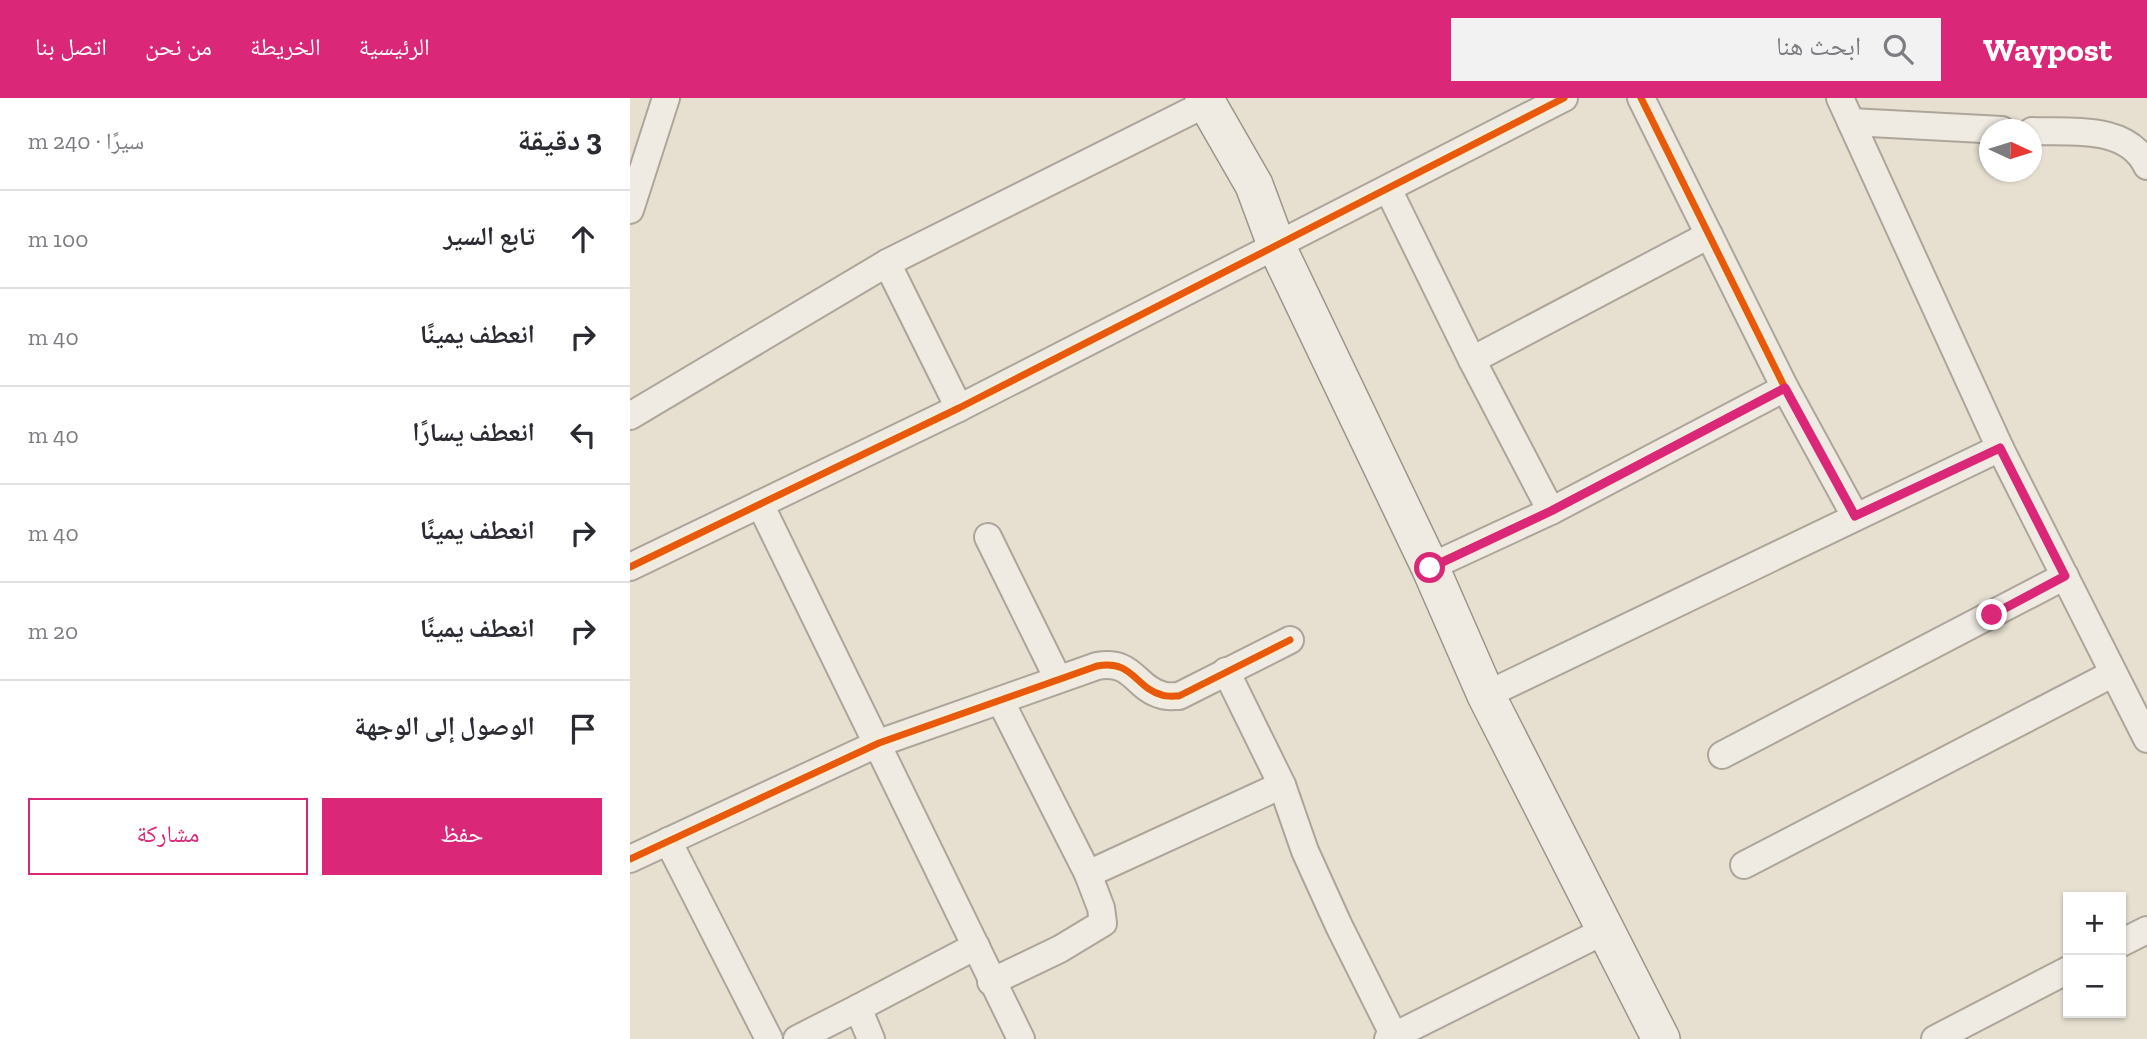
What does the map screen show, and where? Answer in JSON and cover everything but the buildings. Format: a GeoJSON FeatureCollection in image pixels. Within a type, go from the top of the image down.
{"type":"FeatureCollection","features":[{"type":"Feature","properties":{"kind":"main road"},"geometry":{"type":"LineString","coordinates":[[1206,100],[1254,185],[1278,247],[1430,568],[1486,695],[1661,1039]]}},
{"type":"Feature","properties":{"kind":"street"},"geometry":{"type":"LineString","coordinates":[[630,210],[666,98]]}},
{"type":"Feature","properties":{"kind":"street"},"geometry":{"type":"LineString","coordinates":[[630,567],[959,408],[1389,191],[1531,106],[1564,98]]}},
{"type":"Feature","properties":{"kind":"street"},"geometry":{"type":"LineString","coordinates":[[1641,98],[1785,388],[1855,516]]}},
{"type":"Feature","properties":{"kind":"street"},"geometry":{"type":"LineString","coordinates":[[1840,98],[2000,448],[2147,739]]}},
{"type":"Feature","properties":{"kind":"street"},"geometry":{"type":"LineString","coordinates":[[630,416],[887,263],[1206,100]]}},
{"type":"Feature","properties":{"kind":"street"},"geometry":{"type":"LineString","coordinates":[[1851,122],[1979,129]]}},
{"type":"Feature","properties":{"kind":"street"},"geometry":{"type":"LineString","coordinates":[[2042,132],[2108,135],[2129,144],[2147,166]]}},
{"type":"Feature","properties":{"kind":"street"},"geometry":{"type":"LineString","coordinates":[[1389,191],[1472,360],[1551,511]]}},
{"type":"Feature","properties":{"kind":"street"},"geometry":{"type":"LineString","coordinates":[[1472,360],[1709,235]]}},
{"type":"Feature","properties":{"kind":"street"},"geometry":{"type":"LineString","coordinates":[[887,263],[959,408]]}},
{"type":"Feature","properties":{"kind":"street"},"geometry":{"type":"LineString","coordinates":[[1430,568],[1551,511],[1785,388]]}},
{"type":"Feature","properties":{"kind":"street"},"geometry":{"type":"LineString","coordinates":[[1486,695],[2000,448]]}},
{"type":"Feature","properties":{"kind":"street"},"geometry":{"type":"LineString","coordinates":[[760,504],[879,743],[991,982],[1021,1039]]}},
{"type":"Feature","properties":{"kind":"street"},"geometry":{"type":"LineString","coordinates":[[988,537],[1058,679]]}},
{"type":"Feature","properties":{"kind":"street"},"geometry":{"type":"LineString","coordinates":[[1722,755],[2065,576]]}},
{"type":"Feature","properties":{"kind":"street"},"geometry":{"type":"LineString","coordinates":[[630,859],[879,743],[1001,702],[1058,679],[1111,663],[1129,671],[1160,695],[1179,696],[1290,640]]}},
{"type":"Feature","properties":{"kind":"street"},"geometry":{"type":"LineString","coordinates":[[1226,671],[1282,785],[1305,850],[1391,1037],[1606,930]]}},
{"type":"Feature","properties":{"kind":"street"},"geometry":{"type":"LineString","coordinates":[[1744,865],[2112,674]]}},
{"type":"Feature","properties":{"kind":"street"},"geometry":{"type":"LineString","coordinates":[[991,982],[1060,949],[1103,923],[1101,908],[1088,874],[1001,702]]}},
{"type":"Feature","properties":{"kind":"street"},"geometry":{"type":"LineString","coordinates":[[1088,874],[1282,785]]}},
{"type":"Feature","properties":{"kind":"street"},"geometry":{"type":"LineString","coordinates":[[668,841],[769,1039]]}},
{"type":"Feature","properties":{"kind":"street"},"geometry":{"type":"LineString","coordinates":[[2126,940],[2147,930]]}},
{"type":"Feature","properties":{"kind":"street"},"geometry":{"type":"LineString","coordinates":[[797,1039],[976,946]]}},
{"type":"Feature","properties":{"kind":"street"},"geometry":{"type":"LineString","coordinates":[[1935,1039],[2063,973]]}},
{"type":"Feature","properties":{"kind":"street"},"geometry":{"type":"LineString","coordinates":[[858,1008],[871,1039]]}},
{"type":"Feature","properties":{"kind":"cycle path"},"geometry":{"type":"LineString","coordinates":[[630,567],[959,408],[1564,98]]}},
{"type":"Feature","properties":{"kind":"cycle path"},"geometry":{"type":"LineString","coordinates":[[1430,567],[1551,511],[1785,388],[1641,98]]}},
{"type":"Feature","properties":{"kind":"cycle path"},"geometry":{"type":"LineString","coordinates":[[630,859],[879,743],[1097,666],[1119,667],[1153,691],[1166,696],[1179,696],[1290,640]]}},
{"type":"Feature","properties":{"kind":"route"},"geometry":{"type":"LineString","coordinates":[[1430,568],[1551,511],[1785,388],[1855,516],[2000,448],[2065,576],[1992,615]]}}]}
